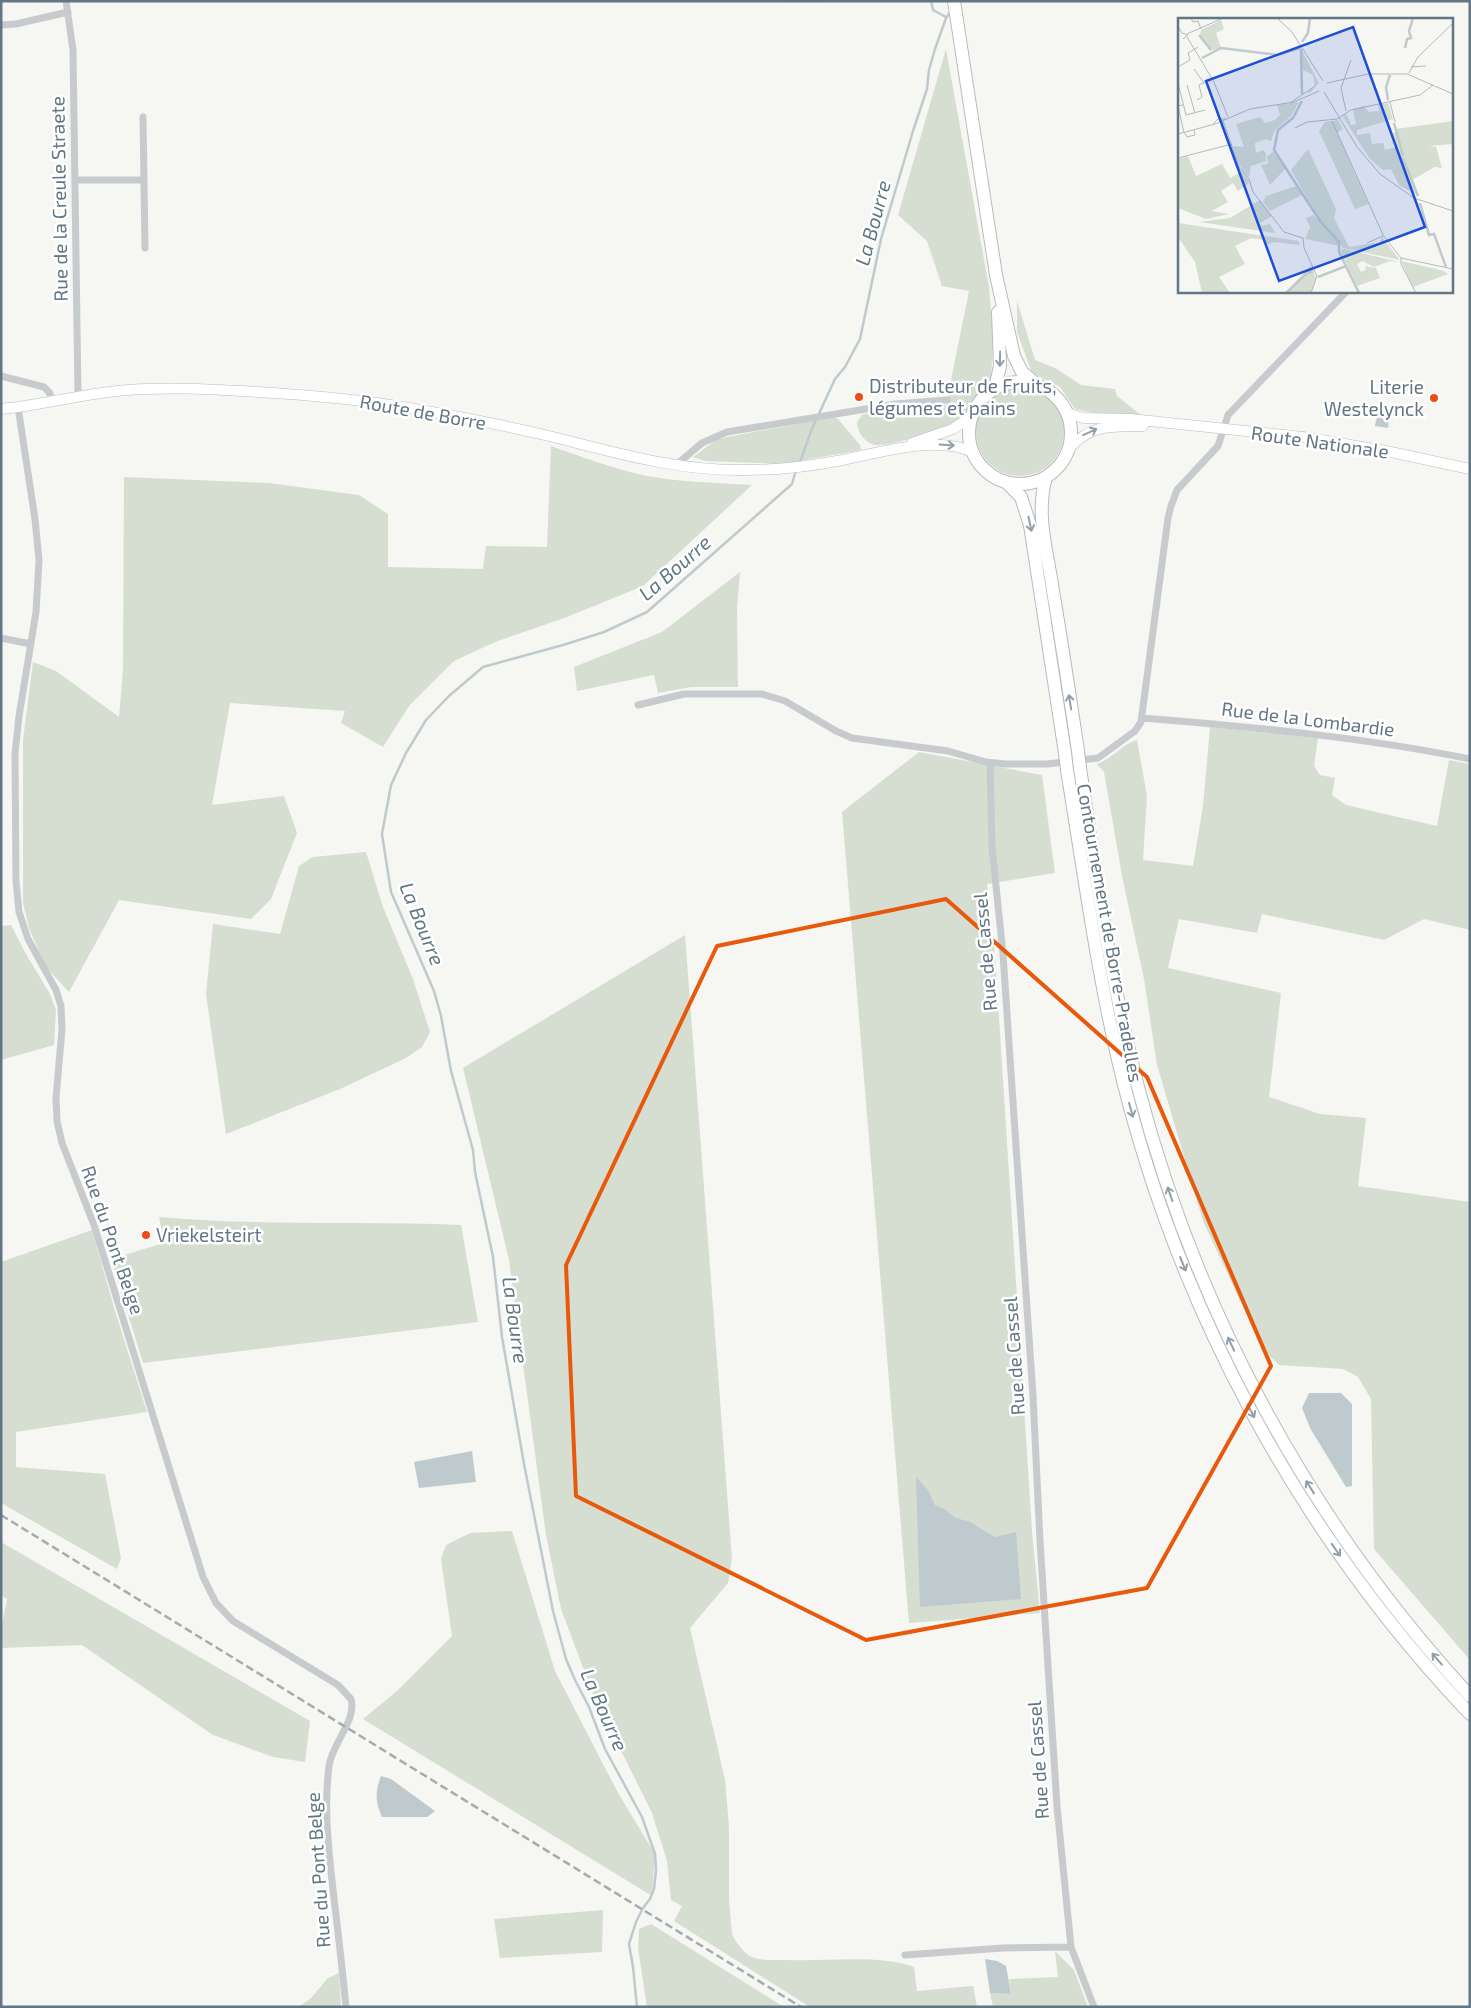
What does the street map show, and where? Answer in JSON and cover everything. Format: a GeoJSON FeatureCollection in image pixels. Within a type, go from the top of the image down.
{"type":"FeatureCollection","features":[{"type":"Feature","properties":{"kind":"highway"},"geometry":{"type":"LineString","coordinates":[[954,1],[996,275],[1015,360],[1022,372],[1056,397],[1067,413],[1071,433],[1069,449],[1058,467],[1046,477],[1027,484],[997,479],[984,470],[972,452],[969,436],[972,416],[982,398],[995,388],[1017,382],[1036,384]]}},
{"type":"Feature","properties":{"kind":"highway"},"geometry":{"type":"LineString","coordinates":[[995,388],[999,374],[1000,359],[996,275]]}},
{"type":"Feature","properties":{"kind":"highway"},"geometry":{"type":"LineString","coordinates":[[1046,477],[1042,500],[1042,533],[1051,577],[1078,750],[1074,769],[1101,977],[1118,1060],[1155,1190],[1198,1301],[1222,1355],[1254,1416],[1319,1525],[1388,1620],[1470,1714]]}},
{"type":"Feature","properties":{"kind":"highway"},"geometry":{"type":"LineString","coordinates":[[1007,482],[1021,498],[1029,518],[1064,753],[1074,769]]}},
{"type":"Feature","properties":{"kind":"highway","name":"Contournement de Borre-Pradelles"},"geometry":{"type":"LineString","coordinates":[[1074,769],[1131,1060],[1166,1183],[1205,1285],[1251,1385],[1319,1502],[1357,1558],[1393,1606],[1470,1696]]}},
{"type":"Feature","properties":{"kind":"main road","name":"Route de Borre"},"geometry":{"type":"LineString","coordinates":[[1,409],[127,390],[168,388],[270,392],[328,397],[454,416],[543,435],[621,456],[676,465],[735,470],[789,468],[886,451]]}},
{"type":"Feature","properties":{"kind":"main road","name":"Route Nationale"},"geometry":{"type":"LineString","coordinates":[[1067,413],[1083,418],[1131,419],[1349,444],[1470,469]]}},
{"type":"Feature","properties":{"kind":"main road"},"geometry":{"type":"LineString","coordinates":[[886,451],[953,429],[972,416]]}},
{"type":"Feature","properties":{"kind":"main road","name":"Route Nationale"},"geometry":{"type":"LineString","coordinates":[[1069,449],[1083,435],[1096,429],[1169,424]]}},
{"type":"Feature","properties":{"kind":"main road"},"geometry":{"type":"LineString","coordinates":[[886,451],[942,444],[956,446],[972,452]]}},
{"type":"Feature","properties":{"kind":"street","name":"Rue de la Creule Straete"},"geometry":{"type":"LineString","coordinates":[[66,1],[73,50],[78,396]]}},
{"type":"Feature","properties":{"kind":"street"},"geometry":{"type":"LineString","coordinates":[[1,24],[16,24],[68,12]]}},
{"type":"Feature","properties":{"kind":"street"},"geometry":{"type":"LineString","coordinates":[[143,118],[145,248]]}},
{"type":"Feature","properties":{"kind":"street"},"geometry":{"type":"LineString","coordinates":[[75,180],[144,180]]}},
{"type":"Feature","properties":{"kind":"street"},"geometry":{"type":"LineString","coordinates":[[638,705],[684,694],[762,694],[785,701],[836,731],[852,738],[948,751],[990,762],[1041,764],[1098,758],[1136,731],[1142,718],[1170,506],[1181,486],[1218,446],[1228,415],[1346,292]]}},
{"type":"Feature","properties":{"kind":"street"},"geometry":{"type":"LineString","coordinates":[[1,376],[44,387],[49,392],[53,401]]}},
{"type":"Feature","properties":{"kind":"street"},"geometry":{"type":"LineString","coordinates":[[676,465],[697,446],[720,434],[830,414],[912,402],[947,400]]}},
{"type":"Feature","properties":{"kind":"street","name":"Rue du Pont Belge"},"geometry":{"type":"LineString","coordinates":[[18,407],[39,550],[39,580],[15,754],[16,888],[19,912],[25,933],[58,995],[62,1012],[56,1098],[59,1128],[68,1158],[94,1225],[180,1506],[208,1590],[221,1610],[233,1620],[338,1684],[351,1699],[352,1714],[338,1740],[330,1761],[327,1794],[329,1852],[346,2007]]}},
{"type":"Feature","properties":{"kind":"street"},"geometry":{"type":"LineString","coordinates":[[1,638],[31,644]]}},
{"type":"Feature","properties":{"kind":"street","name":"Rue de la Lombardie"},"geometry":{"type":"LineString","coordinates":[[1142,718],[1347,739],[1419,749],[1470,759]]}},
{"type":"Feature","properties":{"kind":"street","name":"Rue de Cassel"},"geometry":{"type":"LineString","coordinates":[[990,762],[992,846],[1003,954],[1033,1391],[1040,1541],[1056,1793],[1071,1947],[1094,2007]]}},
{"type":"Feature","properties":{"kind":"street"},"geometry":{"type":"LineString","coordinates":[[905,1955],[994,1948],[1071,1947]]}},
{"type":"Feature","properties":{"kind":"highlighted area"},"geometry":{"type":"Polygon","coordinates":[[[946,899],[1147,1077],[1271,1366],[1147,1588],[866,1640],[576,1496],[566,1265],[717,946],[946,899]]]}},
{"type":"Feature","properties":{"kind":"shaded area"},"geometry":{"type":"Polygon","coordinates":[[[946,49],[989,287],[993,336],[991,380],[972,403],[963,419],[909,439],[875,445],[864,438],[857,426],[857,422],[863,414],[946,405],[969,291],[942,286],[927,241],[898,215],[946,49]]]}},
{"type":"Feature","properties":{"kind":"shaded area"},"geometry":{"type":"Polygon","coordinates":[[[1017,301],[1035,360],[1055,368],[1081,385],[1115,389],[1117,396],[1142,416],[1093,413],[1075,409],[1060,387],[1032,373],[1017,332],[1017,301]]]}},
{"type":"Feature","properties":{"kind":"shaded area"},"geometry":{"type":"Polygon","coordinates":[[[1020,388],[1037,392],[1051,401],[1060,415],[1064,432],[1060,449],[1051,463],[1037,472],[1020,476],[1003,472],[989,463],[980,449],[976,432],[980,415],[989,401],[1003,392],[1020,388]]]}},
{"type":"Feature","properties":{"kind":"shaded area"},"geometry":{"type":"Polygon","coordinates":[[[1378,410],[1390,412],[1388,428],[1375,426],[1378,410]]]}},
{"type":"Feature","properties":{"kind":"shaded area"},"geometry":{"type":"Polygon","coordinates":[[[834,417],[838,419],[860,445],[861,450],[783,464],[705,461],[693,457],[716,440],[834,417]]]}},
{"type":"Feature","properties":{"kind":"shaded area"},"geometry":{"type":"Polygon","coordinates":[[[551,446],[647,476],[686,481],[752,485],[643,586],[567,617],[495,642],[454,661],[409,706],[383,747],[341,723],[345,711],[230,703],[212,805],[284,796],[297,833],[271,899],[251,919],[119,900],[69,992],[45,966],[29,928],[23,903],[23,740],[33,662],[56,671],[119,717],[123,669],[124,477],[269,483],[359,495],[388,514],[388,567],[483,569],[486,546],[547,547],[551,446]]]}},
{"type":"Feature","properties":{"kind":"shaded area"},"geometry":{"type":"Polygon","coordinates":[[[740,572],[737,609],[738,687],[691,687],[658,693],[654,675],[577,691],[574,667],[662,632],[740,572]]]}},
{"type":"Feature","properties":{"kind":"shaded area"},"geometry":{"type":"Polygon","coordinates":[[[1210,727],[1318,738],[1314,766],[1320,775],[1335,778],[1332,795],[1346,805],[1437,826],[1449,760],[1470,764],[1470,930],[1424,919],[1384,940],[1262,914],[1257,933],[1179,919],[1168,968],[1281,993],[1269,1097],[1320,1114],[1366,1118],[1358,1186],[1470,1202],[1470,1660],[1374,1549],[1371,1399],[1358,1377],[1343,1369],[1279,1365],[1262,1348],[1203,1221],[1157,1065],[1144,979],[1122,876],[1104,772],[1097,764],[1108,759],[1127,744],[1137,740],[1147,796],[1143,860],[1193,866],[1203,806],[1210,727]]]}},
{"type":"Feature","properties":{"kind":"shaded area"},"geometry":{"type":"Polygon","coordinates":[[[919,752],[1042,775],[1055,873],[987,884],[995,955],[1032,1531],[1040,1613],[909,1623],[842,812],[919,752]]]}},
{"type":"Feature","properties":{"kind":"shaded area"},"geometry":{"type":"Polygon","coordinates":[[[366,852],[383,907],[413,979],[430,1032],[422,1047],[406,1058],[340,1089],[226,1134],[206,994],[213,924],[280,934],[299,866],[313,857],[366,852]]]}},
{"type":"Feature","properties":{"kind":"shaded area"},"geometry":{"type":"Polygon","coordinates":[[[11,925],[50,994],[56,1010],[54,1045],[1,1060],[1,926],[11,925]]]}},
{"type":"Feature","properties":{"kind":"shaded area"},"geometry":{"type":"Polygon","coordinates":[[[685,935],[732,1559],[728,1583],[690,1628],[725,1780],[729,1826],[729,1900],[732,1934],[746,1953],[760,1959],[851,1959],[885,1961],[914,1967],[917,1991],[973,1986],[977,2007],[810,2007],[674,1921],[682,1906],[671,1900],[667,1861],[652,1813],[593,1694],[561,1609],[546,1535],[509,1260],[463,1068],[685,935]]]}},
{"type":"Feature","properties":{"kind":"shaded area"},"geometry":{"type":"Polygon","coordinates":[[[159,1217],[234,1221],[461,1225],[478,1322],[143,1363],[111,1259],[164,1243],[159,1217]]]}},
{"type":"Feature","properties":{"kind":"shaded area"},"geometry":{"type":"Polygon","coordinates":[[[92,1230],[147,1412],[16,1432],[16,1467],[105,1474],[121,1558],[117,1569],[1,1503],[1,1262],[92,1230]]]}},
{"type":"Feature","properties":{"kind":"shaded area"},"geometry":{"type":"Polygon","coordinates":[[[1309,1393],[1341,1393],[1352,1404],[1352,1486],[1346,1487],[1310,1428],[1302,1408],[1309,1393]]]}},
{"type":"Feature","properties":{"kind":"shaded area"},"geometry":{"type":"Polygon","coordinates":[[[472,1451],[476,1482],[419,1488],[414,1462],[472,1451]]]}},
{"type":"Feature","properties":{"kind":"shaded area"},"geometry":{"type":"Polygon","coordinates":[[[916,1477],[928,1490],[935,1505],[956,1518],[970,1522],[995,1537],[1016,1532],[1021,1599],[920,1607],[916,1477]]]}},
{"type":"Feature","properties":{"kind":"shaded area"},"geometry":{"type":"Polygon","coordinates":[[[512,1531],[555,1671],[618,1793],[655,1854],[652,1896],[363,1719],[397,1691],[452,1636],[441,1559],[446,1545],[470,1533],[512,1531]]]}},
{"type":"Feature","properties":{"kind":"shaded area"},"geometry":{"type":"Polygon","coordinates":[[[1,1542],[310,1721],[305,1762],[273,1757],[213,1735],[82,1645],[1,1648],[1,1629],[7,1599],[1,1595],[1,1542]]]}},
{"type":"Feature","properties":{"kind":"shaded area"},"geometry":{"type":"Polygon","coordinates":[[[381,1776],[391,1779],[435,1811],[427,1817],[382,1817],[377,1796],[381,1776]]]}},
{"type":"Feature","properties":{"kind":"shaded area"},"geometry":{"type":"Polygon","coordinates":[[[603,1910],[602,1952],[500,1958],[494,1919],[603,1910]]]}},
{"type":"Feature","properties":{"kind":"shaded area"},"geometry":{"type":"Polygon","coordinates":[[[651,1924],[784,2007],[647,2007],[638,1948],[639,1929],[651,1924]]]}},
{"type":"Feature","properties":{"kind":"shaded area"},"geometry":{"type":"Polygon","coordinates":[[[1055,1951],[1074,1970],[1088,2007],[993,2007],[990,1993],[1011,1994],[1009,1979],[1058,1977],[1055,1951]]]}},
{"type":"Feature","properties":{"kind":"shaded area"},"geometry":{"type":"Polygon","coordinates":[[[985,1959],[997,1961],[1006,1966],[1011,1994],[990,1993],[985,1959]]]}},
{"type":"Feature","properties":{"kind":"shaded area"},"geometry":{"type":"Polygon","coordinates":[[[339,1973],[341,2007],[299,2007],[311,1998],[328,1978],[339,1973]]]}},
{"type":"Feature","properties":{"kind":"waterway"},"geometry":{"type":"LineString","coordinates":[[783,1],[830,1]]}},
{"type":"Feature","properties":{"kind":"waterway"},"geometry":{"type":"LineString","coordinates":[[931,1],[933,10],[946,17]]}},
{"type":"Feature","properties":{"kind":"waterway","name":"La Bourre"},"geometry":{"type":"LineString","coordinates":[[799,465],[811,431],[835,379],[845,367],[860,339],[881,239],[927,89],[929,70],[935,49],[946,18],[951,11]]}},
{"type":"Feature","properties":{"kind":"waterway","name":"La Bourre"},"geometry":{"type":"LineString","coordinates":[[637,2007],[629,1944],[636,1922],[654,1889],[655,1854],[642,1817],[605,1749],[589,1707],[566,1659],[553,1611],[524,1464],[502,1337],[493,1257],[475,1172],[473,1150],[451,1071],[441,1016],[434,991],[391,892],[382,834],[391,785],[406,753],[426,720],[449,696],[483,667],[604,632],[647,612],[792,484],[796,470]]}},
{"type":"Feature","properties":{"kind":"railway"},"geometry":{"type":"LineString","coordinates":[[1,1515],[801,2007]]}},
{"type":"Feature","properties":{"kind":"place","name":"Distributeur de Fruits, légumes et pains"},"geometry":{"type":"Point","coordinates":[859,397]}},
{"type":"Feature","properties":{"kind":"place","name":"Literie Westelynck"},"geometry":{"type":"Point","coordinates":[1434,398]}},
{"type":"Feature","properties":{"kind":"place","name":"Vriekelsteirt"},"geometry":{"type":"Point","coordinates":[146,1235]}}]}
